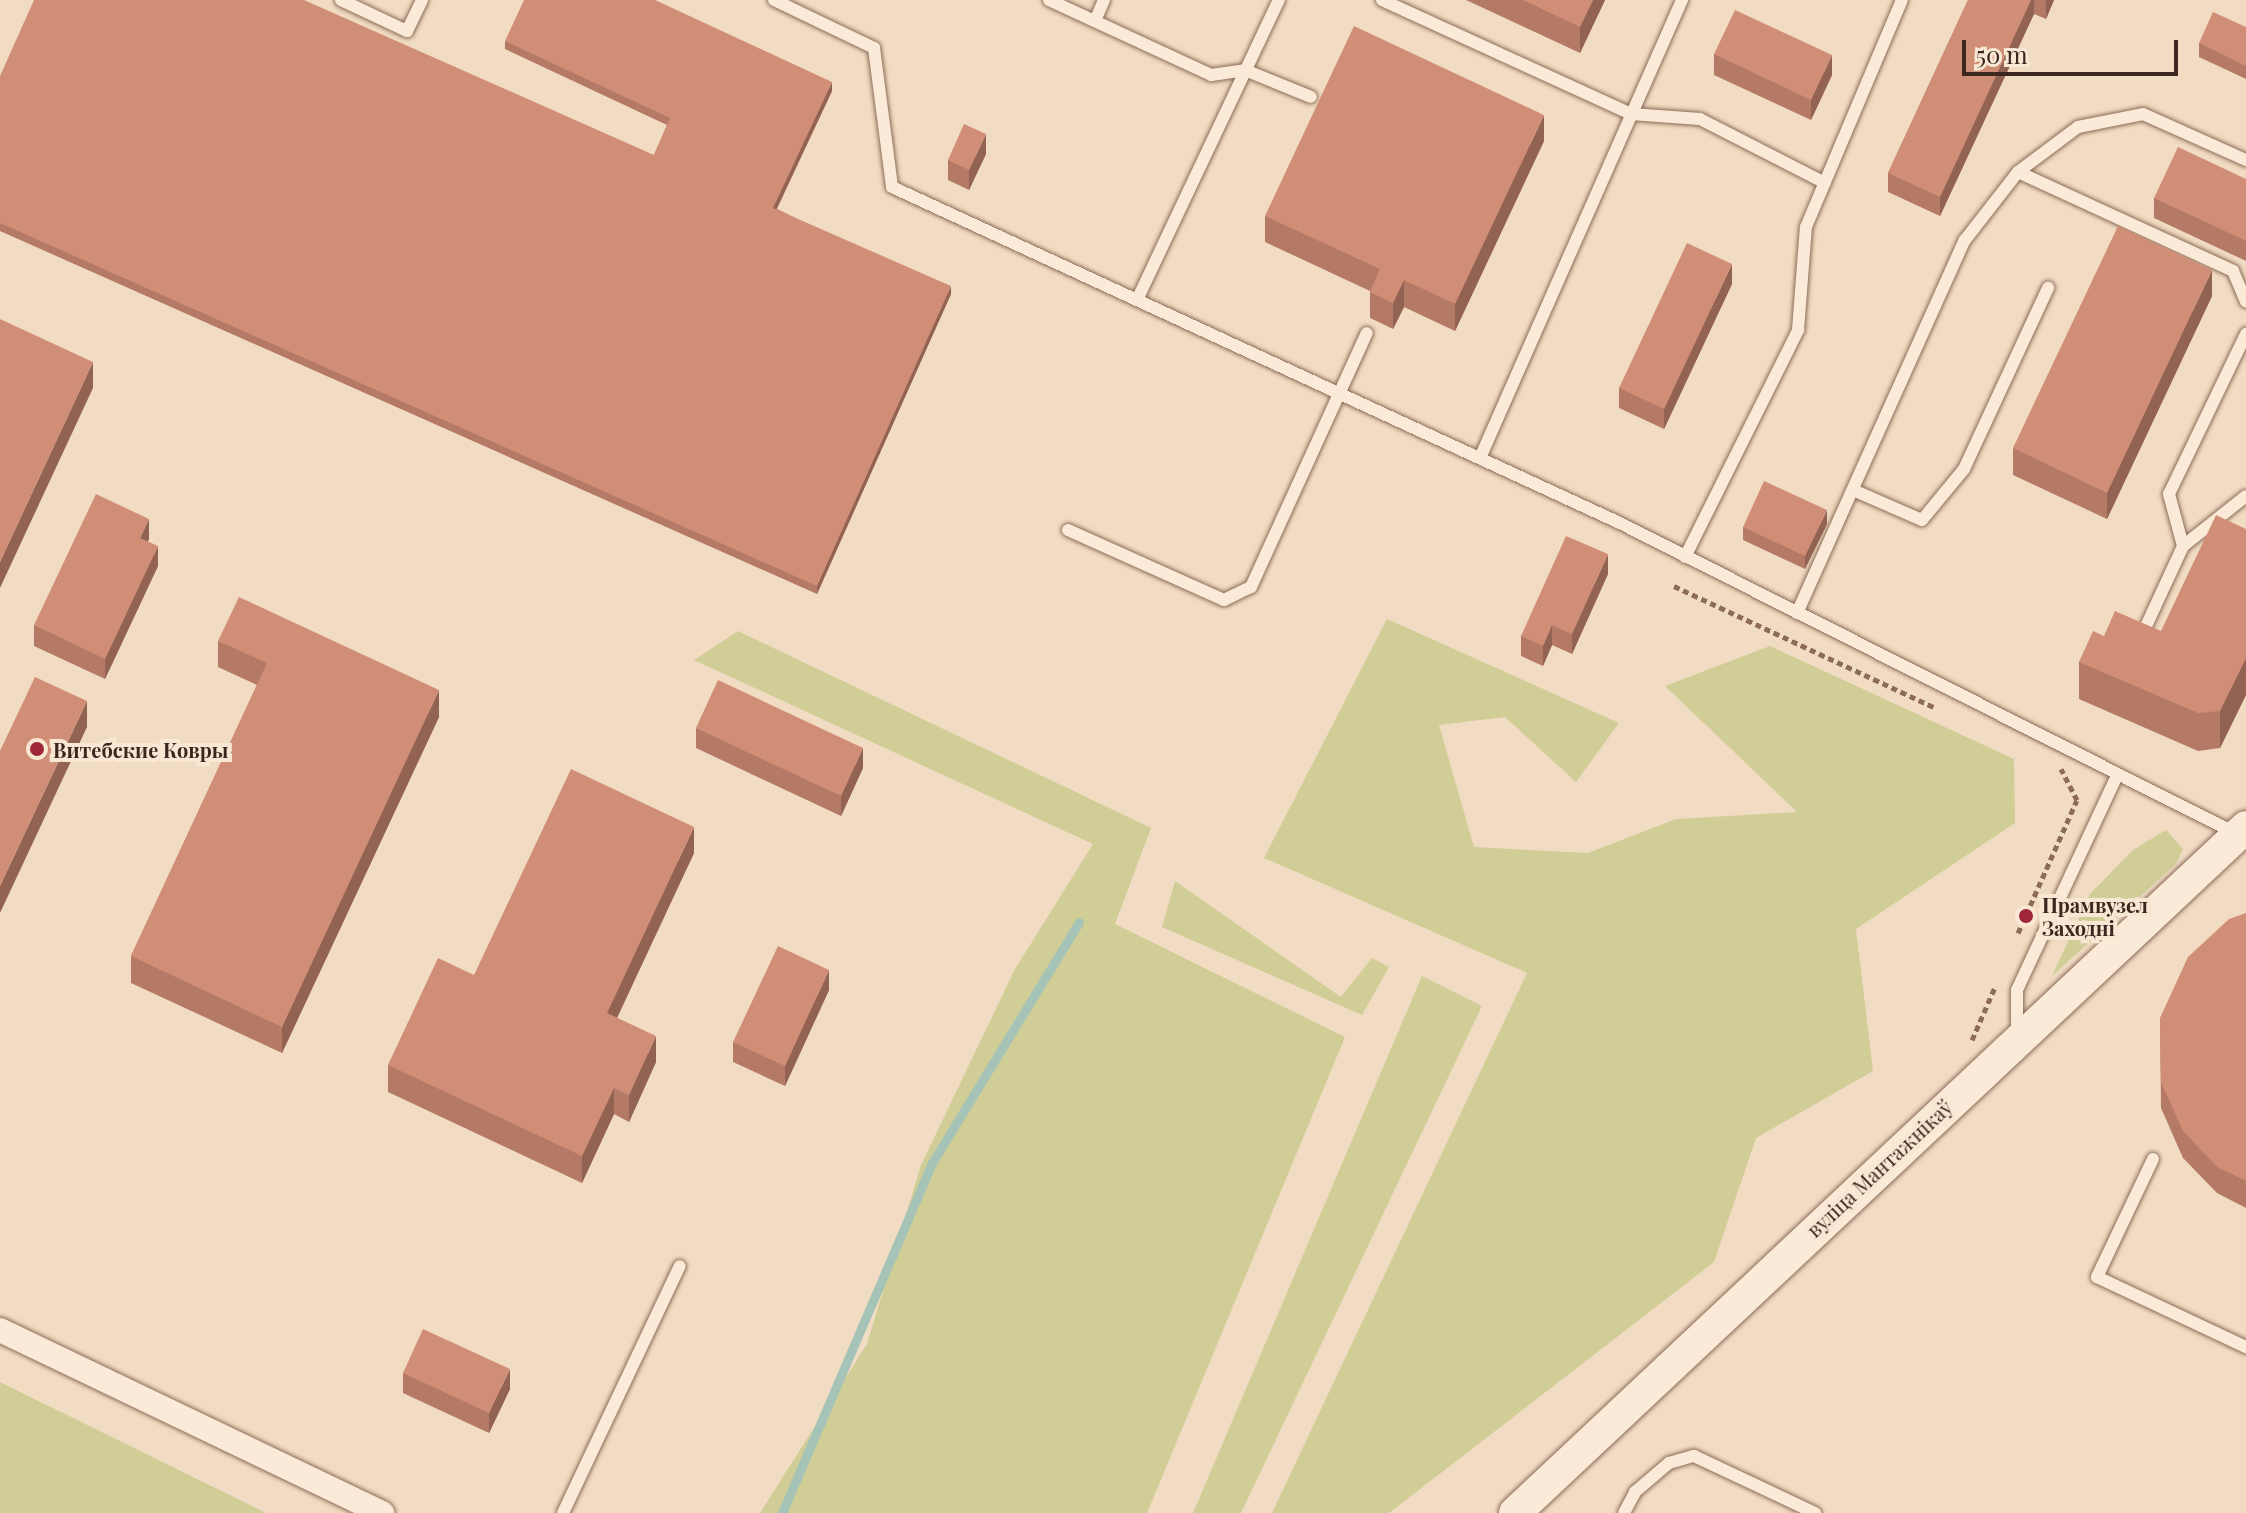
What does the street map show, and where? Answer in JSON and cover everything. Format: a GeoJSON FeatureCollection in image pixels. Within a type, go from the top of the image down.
{"type":"FeatureCollection","features":[{"type":"Feature","properties":{"kind":"street","name":"вуліца Мантажнікаў"},"geometry":{"type":"LineString","coordinates":[[1515,1513],[2017,1038],[2242,831]]}},
{"type":"Feature","properties":{"kind":"street"},"geometry":{"type":"LineString","coordinates":[[0,1330],[382,1513]]}},
{"type":"Feature","properties":{"kind":"lane"},"geometry":{"type":"LineString","coordinates":[[341,0],[407,31],[422,0]]}},
{"type":"Feature","properties":{"kind":"lane"},"geometry":{"type":"LineString","coordinates":[[774,0],[874,48],[892,187],[1480,458],[1797,613],[2116,778],[2242,831]]}},
{"type":"Feature","properties":{"kind":"lane"},"geometry":{"type":"LineString","coordinates":[[1049,0],[1211,75],[1245,70],[1311,97]]}},
{"type":"Feature","properties":{"kind":"lane"},"geometry":{"type":"LineString","coordinates":[[1095,21],[1104,0]]}},
{"type":"Feature","properties":{"kind":"lane"},"geometry":{"type":"LineString","coordinates":[[1137,300],[1279,0]]}},
{"type":"Feature","properties":{"kind":"lane"},"geometry":{"type":"LineString","coordinates":[[1382,0],[1631,114],[1700,119],[1825,183]]}},
{"type":"Feature","properties":{"kind":"lane"},"geometry":{"type":"LineString","coordinates":[[1480,458],[1682,0]]}},
{"type":"Feature","properties":{"kind":"lane"},"geometry":{"type":"LineString","coordinates":[[1685,557],[1798,330],[1806,227],[1902,0]]}},
{"type":"Feature","properties":{"kind":"lane"},"geometry":{"type":"LineString","coordinates":[[1797,613],[1965,240],[2018,172],[2078,127],[2143,114],[2246,160]]}},
{"type":"Feature","properties":{"kind":"lane"},"geometry":{"type":"LineString","coordinates":[[2018,172],[2233,271],[2246,301]]}},
{"type":"Feature","properties":{"kind":"lane"},"geometry":{"type":"LineString","coordinates":[[1853,490],[1922,520],[1964,469],[2048,288]]}},
{"type":"Feature","properties":{"kind":"lane"},"geometry":{"type":"LineString","coordinates":[[1068,530],[1224,600],[1251,587],[1367,333]]}},
{"type":"Feature","properties":{"kind":"lane"},"geometry":{"type":"LineString","coordinates":[[2183,546],[2169,494],[2246,334]]}},
{"type":"Feature","properties":{"kind":"lane"},"geometry":{"type":"LineString","coordinates":[[2135,649],[2183,546],[2246,496]]}},
{"type":"Feature","properties":{"kind":"lane"},"geometry":{"type":"LineString","coordinates":[[2017,1038],[2017,990],[2116,778]]}},
{"type":"Feature","properties":{"kind":"lane"},"geometry":{"type":"LineString","coordinates":[[2153,1159],[2097,1277],[2246,1347]]}},
{"type":"Feature","properties":{"kind":"lane"},"geometry":{"type":"LineString","coordinates":[[563,1513],[680,1266]]}},
{"type":"Feature","properties":{"kind":"lane"},"geometry":{"type":"LineString","coordinates":[[1624,1513],[1635,1492],[1669,1463],[1694,1456],[1815,1513]]}},
{"type":"Feature","properties":{"kind":"path"},"geometry":{"type":"LineString","coordinates":[[1674,586],[1947,713]]}},
{"type":"Feature","properties":{"kind":"path"},"geometry":{"type":"LineString","coordinates":[[2015,943],[2077,800],[2054,764]]}},
{"type":"Feature","properties":{"kind":"path"},"geometry":{"type":"LineString","coordinates":[[1967,1053],[2003,970]]}},
{"type":"Feature","properties":{"kind":"shaded area"},"geometry":{"type":"Polygon","coordinates":[[[1387,619],[1619,723],[1576,782],[1505,717],[1439,725],[1474,847],[1588,853],[1676,819],[1797,812],[1665,686],[1770,646],[2014,759],[2015,823],[1856,929],[1873,1071],[1756,1138],[1714,1262],[1389,1513],[1272,1513],[1527,973],[1264,858],[1387,619]]]}},
{"type":"Feature","properties":{"kind":"shaded area"},"geometry":{"type":"Polygon","coordinates":[[[738,631],[1151,828],[1115,924],[1345,1037],[1147,1513],[760,1513],[867,1344],[921,1165],[1015,969],[1093,844],[694,660],[738,631]]]}},
{"type":"Feature","properties":{"kind":"shaded area"},"geometry":{"type":"Polygon","coordinates":[[[2166,830],[2183,849],[2176,864],[2052,976],[2090,894],[2133,850],[2166,830]]]}},
{"type":"Feature","properties":{"kind":"shaded area"},"geometry":{"type":"Polygon","coordinates":[[[1175,881],[1341,997],[1372,958],[1389,967],[1362,1015],[1162,927],[1175,881]]]}},
{"type":"Feature","properties":{"kind":"shaded area"},"geometry":{"type":"Polygon","coordinates":[[[1422,976],[1482,1006],[1241,1513],[1193,1513],[1422,976]]]}},
{"type":"Feature","properties":{"kind":"shaded area"},"geometry":{"type":"Polygon","coordinates":[[[0,1382],[266,1513],[0,1513],[0,1382]]]}},
{"type":"Feature","properties":{"kind":"building"},"geometry":{"type":"Polygon","coordinates":[[[34,0],[304,0],[654,155],[670,118],[505,41],[524,0],[655,0],[832,82],[773,208],[951,286],[817,586],[0,223],[0,76],[34,0]]]}},
{"type":"Feature","properties":{"kind":"building"},"geometry":{"type":"Polygon","coordinates":[[[1523,0],[1593,0],[1580,27],[1523,0]]]}},
{"type":"Feature","properties":{"kind":"building"},"geometry":{"type":"Polygon","coordinates":[[[1968,0],[2031,0],[1940,197],[1888,173],[1968,0]]]}},
{"type":"Feature","properties":{"kind":"building"},"geometry":{"type":"Polygon","coordinates":[[[1735,10],[1832,55],[1811,100],[1714,54],[1735,10]]]}},
{"type":"Feature","properties":{"kind":"building"},"geometry":{"type":"Polygon","coordinates":[[[2213,12],[2246,27],[2246,66],[2199,43],[2213,12]]]}},
{"type":"Feature","properties":{"kind":"building"},"geometry":{"type":"Polygon","coordinates":[[[1354,26],[1544,115],[1455,304],[1404,280],[1393,303],[1370,292],[1380,269],[1265,216],[1354,26]]]}},
{"type":"Feature","properties":{"kind":"building"},"geometry":{"type":"Polygon","coordinates":[[[964,124],[986,134],[969,170],[948,160],[964,124]]]}},
{"type":"Feature","properties":{"kind":"building"},"geometry":{"type":"Polygon","coordinates":[[[2178,147],[2246,179],[2246,241],[2154,198],[2178,147]]]}},
{"type":"Feature","properties":{"kind":"building"},"geometry":{"type":"Polygon","coordinates":[[[2118,226],[2212,270],[2107,493],[2013,448],[2118,226]]]}},
{"type":"Feature","properties":{"kind":"building"},"geometry":{"type":"Polygon","coordinates":[[[1687,243],[1732,264],[1664,409],[1619,388],[1687,243]]]}},
{"type":"Feature","properties":{"kind":"building"},"geometry":{"type":"Polygon","coordinates":[[[0,319],[93,362],[0,562],[0,319]]]}},
{"type":"Feature","properties":{"kind":"building"},"geometry":{"type":"Polygon","coordinates":[[[1764,481],[1827,510],[1805,556],[1743,527],[1764,481]]]}},
{"type":"Feature","properties":{"kind":"building"},"geometry":{"type":"Polygon","coordinates":[[[96,494],[149,519],[140,538],[158,546],[105,659],[34,625],[96,494]]]}},
{"type":"Feature","properties":{"kind":"building"},"geometry":{"type":"Polygon","coordinates":[[[2216,515],[2246,529],[2246,658],[2220,711],[2198,713],[2079,662],[2093,631],[2104,636],[2115,611],[2161,631],[2216,515]]]}},
{"type":"Feature","properties":{"kind":"building"},"geometry":{"type":"Polygon","coordinates":[[[1566,536],[1608,554],[1572,634],[1552,625],[1543,646],[1521,636],[1566,536]]]}},
{"type":"Feature","properties":{"kind":"building"},"geometry":{"type":"Polygon","coordinates":[[[239,597],[439,690],[282,1027],[131,956],[267,663],[218,641],[239,597]]]}},
{"type":"Feature","properties":{"kind":"building"},"geometry":{"type":"Polygon","coordinates":[[[35,677],[87,701],[0,886],[0,751],[35,677]]]}},
{"type":"Feature","properties":{"kind":"building"},"geometry":{"type":"Polygon","coordinates":[[[718,680],[863,748],[841,796],[696,728],[718,680]]]}},
{"type":"Feature","properties":{"kind":"building"},"geometry":{"type":"Polygon","coordinates":[[[571,769],[694,827],[607,1013],[656,1036],[629,1095],[614,1088],[582,1156],[388,1065],[438,958],[474,975],[571,769]]]}},
{"type":"Feature","properties":{"kind":"building"},"geometry":{"type":"Polygon","coordinates":[[[2246,913],[2246,1181],[2217,1167],[2183,1131],[2161,1082],[2160,1018],[2188,957],[2229,919],[2246,913]]]}},
{"type":"Feature","properties":{"kind":"building"},"geometry":{"type":"Polygon","coordinates":[[[778,946],[829,970],[785,1066],[733,1042],[778,946]]]}},
{"type":"Feature","properties":{"kind":"building"},"geometry":{"type":"Polygon","coordinates":[[[423,1329],[510,1369],[489,1413],[403,1373],[423,1329]]]}},
{"type":"Feature","properties":{"kind":"waterway"},"geometry":{"type":"LineString","coordinates":[[782,1513],[932,1163],[1079,922]]}},
{"type":"Feature","properties":{"kind":"place","name":"Витебские Ковры"},"geometry":{"type":"Point","coordinates":[37,749]}},
{"type":"Feature","properties":{"kind":"place","name":"Прамвузел Заходні"},"geometry":{"type":"Point","coordinates":[2026,916]}}]}
